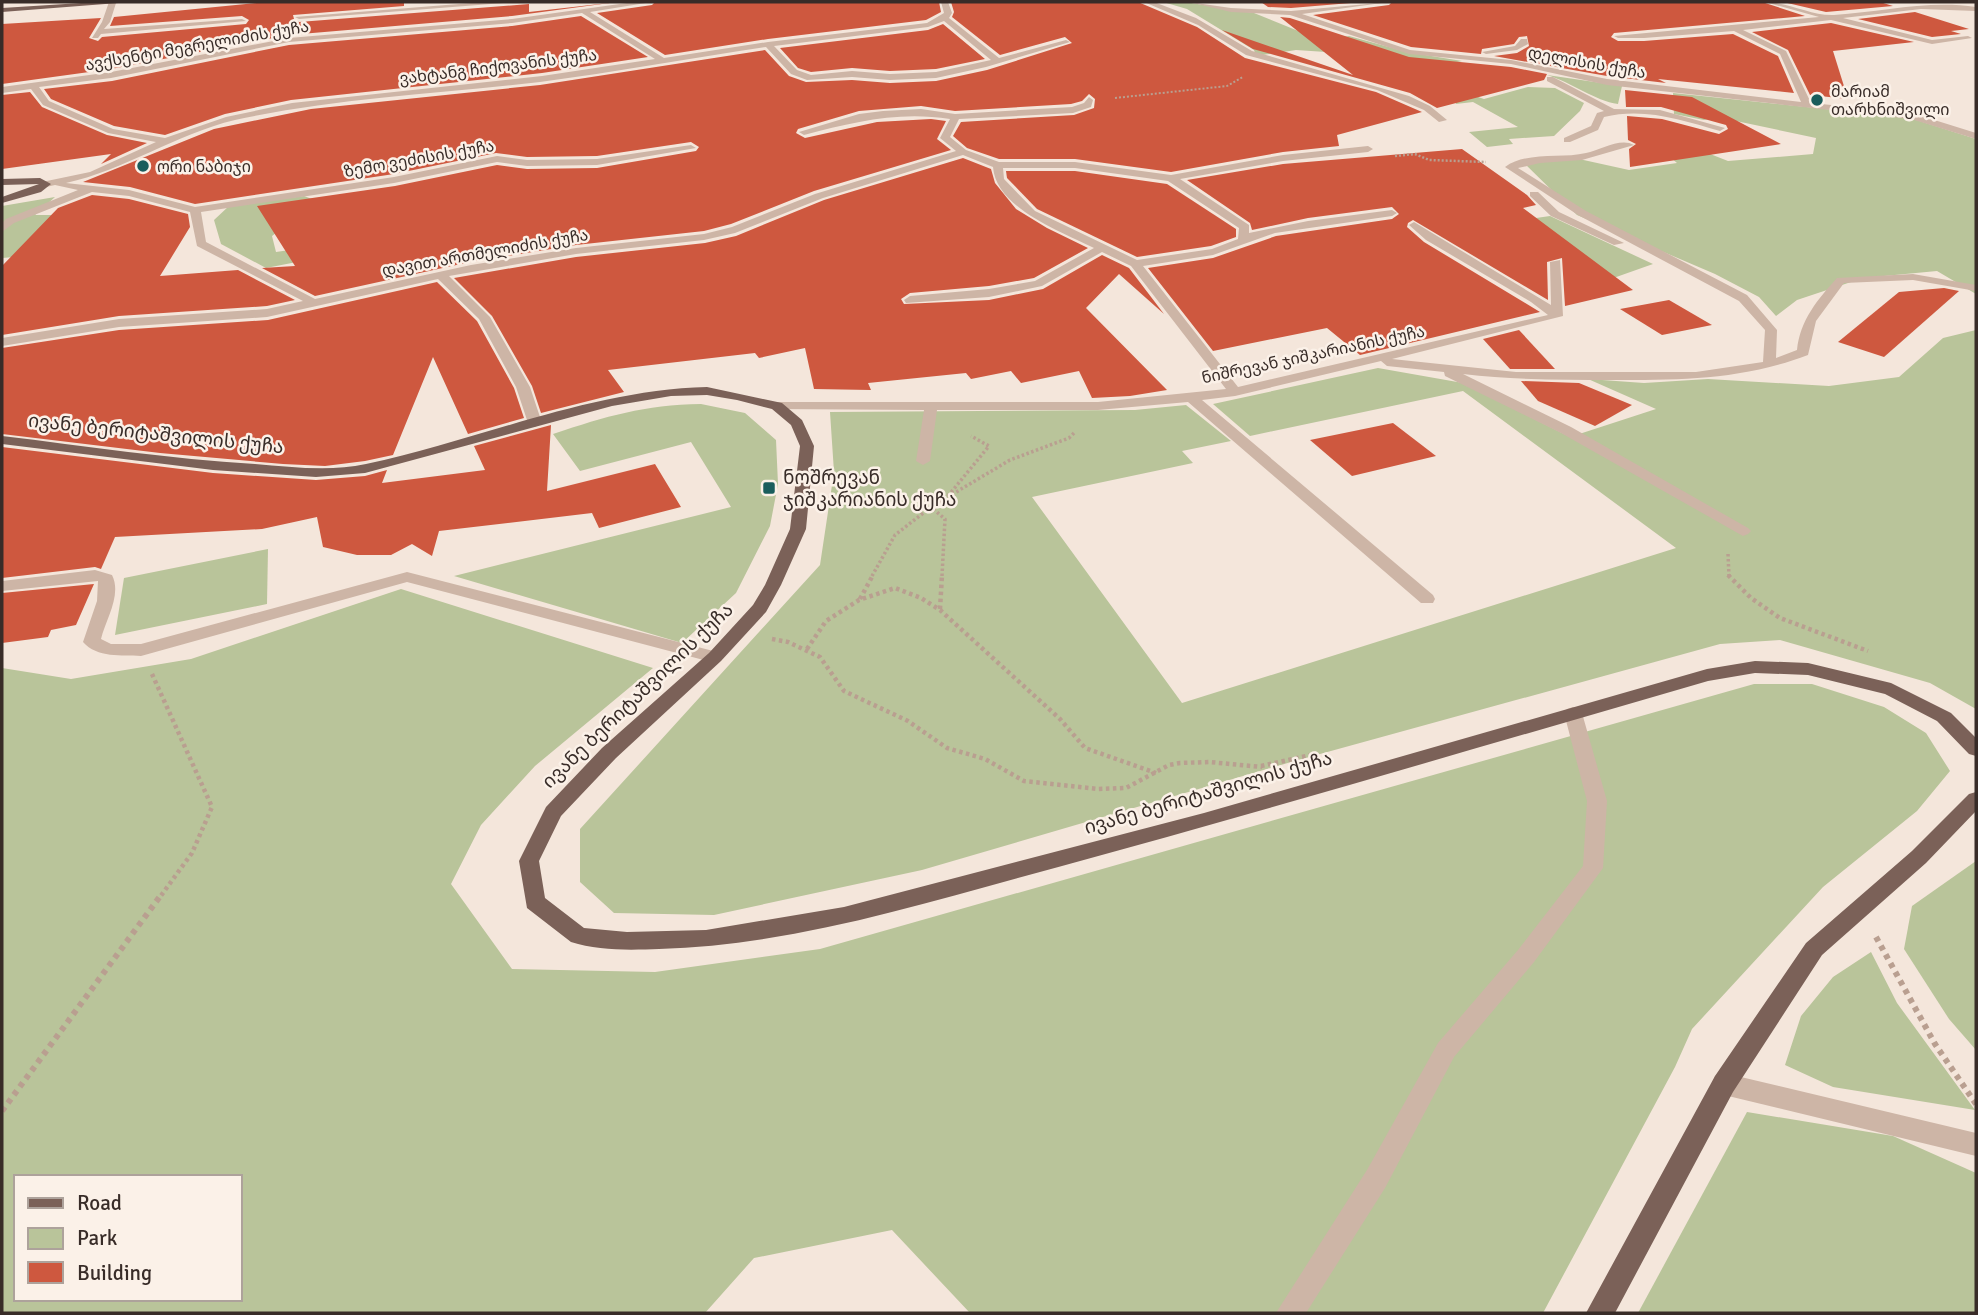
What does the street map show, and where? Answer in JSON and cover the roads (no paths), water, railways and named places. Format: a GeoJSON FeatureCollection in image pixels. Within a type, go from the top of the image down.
{"type":"FeatureCollection","features":[{"type":"Feature","properties":{"kind":"main road"},"geometry":{"type":"LineString","coordinates":[[2,10],[127,2]]}},
{"type":"Feature","properties":{"kind":"main road"},"geometry":{"type":"LineString","coordinates":[[2,182],[40,181],[46,184],[37,190],[2,200]]}},
{"type":"Feature","properties":{"kind":"main road","name":"ივანე ბერიტაშვილის ქუჩა"},"geometry":{"type":"LineString","coordinates":[[2,440],[213,466],[316,473],[365,469],[611,402],[671,392],[708,390],[777,406],[797,423],[807,446],[798,529],[760,608],[715,657],[609,753],[553,812],[530,861],[535,902],[579,936],[627,941],[706,939],[845,916],[1108,846],[1707,676],[1755,667],[1808,669],[1891,689],[1944,717],[1976,748]]}},
{"type":"Feature","properties":{"kind":"main road"},"geometry":{"type":"LineString","coordinates":[[1600,1313],[1724,1084],[1814,949],[1919,857],[1976,799]]}},
{"type":"Feature","properties":{"kind":"street"},"geometry":{"type":"LineString","coordinates":[[289,40],[300,13],[512,2]]}},
{"type":"Feature","properties":{"kind":"street","name":"ავქსენტი მეგრელიძის ქუჩა"},"geometry":{"type":"LineString","coordinates":[[2,90],[111,75],[289,40],[512,21],[648,2]]}},
{"type":"Feature","properties":{"kind":"street"},"geometry":{"type":"LineString","coordinates":[[944,2],[948,13],[945,18],[998,61]]}},
{"type":"Feature","properties":{"kind":"street"},"geometry":{"type":"LineString","coordinates":[[1148,2],[1194,21],[1248,53],[1426,106],[1442,120]]}},
{"type":"Feature","properties":{"kind":"street"},"geometry":{"type":"LineString","coordinates":[[1193,2],[1231,10],[1291,13],[1386,2]]}},
{"type":"Feature","properties":{"kind":"street"},"geometry":{"type":"LineString","coordinates":[[1768,2],[1931,42],[1968,38]]}},
{"type":"Feature","properties":{"kind":"street"},"geometry":{"type":"LineString","coordinates":[[92,42],[106,22],[112,3]]}},
{"type":"Feature","properties":{"kind":"street"},"geometry":{"type":"LineString","coordinates":[[1618,36],[1680,35],[1737,30],[1938,4],[1976,9]]}},
{"type":"Feature","properties":{"kind":"street"},"geometry":{"type":"LineString","coordinates":[[423,21],[424,5]]}},
{"type":"Feature","properties":{"kind":"street"},"geometry":{"type":"LineString","coordinates":[[555,7],[564,13]]}},
{"type":"Feature","properties":{"kind":"street"},"geometry":{"type":"LineString","coordinates":[[583,11],[662,60]]}},
{"type":"Feature","properties":{"kind":"street","name":"დელისის ქუჩა"},"geometry":{"type":"LineString","coordinates":[[1291,13],[1409,52],[1478,58],[1607,82],[1912,116],[1976,136]]}},
{"type":"Feature","properties":{"kind":"street","name":"ვახტანგ ჩიქოვანის ქუჩა"},"geometry":{"type":"LineString","coordinates":[[46,184],[93,174],[166,141],[229,120],[292,106],[542,79],[768,44],[928,25],[945,18]]}},
{"type":"Feature","properties":{"kind":"street"},"geometry":{"type":"LineString","coordinates":[[97,32],[242,21]]}},
{"type":"Feature","properties":{"kind":"street"},"geometry":{"type":"LineString","coordinates":[[1737,30],[1783,52],[1807,106]]}},
{"type":"Feature","properties":{"kind":"street"},"geometry":{"type":"LineString","coordinates":[[1448,57],[1517,48],[1524,44],[1524,41]]}},
{"type":"Feature","properties":{"kind":"street"},"geometry":{"type":"LineString","coordinates":[[768,44],[794,72],[810,78],[852,74],[890,77],[936,75],[1066,42]]}},
{"type":"Feature","properties":{"kind":"street"},"geometry":{"type":"LineString","coordinates":[[1448,57],[1527,71],[1587,96],[1611,111]]}},
{"type":"Feature","properties":{"kind":"street"},"geometry":{"type":"LineString","coordinates":[[34,86],[47,103],[111,131],[166,141]]}},
{"type":"Feature","properties":{"kind":"street"},"geometry":{"type":"LineString","coordinates":[[804,132],[859,117],[883,114],[922,112],[955,117],[1073,110],[1088,106],[1089,100]]}},
{"type":"Feature","properties":{"kind":"street"},"geometry":{"type":"LineString","coordinates":[[1567,140],[1595,128],[1600,114],[1611,111],[1657,113],[1720,128]]}},
{"type":"Feature","properties":{"kind":"street"},"geometry":{"type":"LineString","coordinates":[[955,117],[945,138],[963,152],[998,165],[1075,165],[1171,178],[1283,158],[1368,149]]}},
{"type":"Feature","properties":{"kind":"street"},"geometry":{"type":"LineString","coordinates":[[1629,145],[1610,146],[1591,155],[1548,159],[1510,167],[1583,212],[1744,298],[1771,330],[1769,365]]}},
{"type":"Feature","properties":{"kind":"street","name":"ზემო ვეძისის ქუჩა"},"geometry":{"type":"LineString","coordinates":[[46,184],[129,193],[195,210],[394,180],[497,159],[527,163],[597,162],[691,148]]}},
{"type":"Feature","properties":{"kind":"street","name":"დავით ართმელიძის ქუჩა"},"geometry":{"type":"LineString","coordinates":[[2,342],[119,323],[267,313],[440,274],[576,251],[704,237],[735,230],[819,196],[963,152]]}},
{"type":"Feature","properties":{"kind":"street"},"geometry":{"type":"LineString","coordinates":[[998,165],[999,180],[1031,213],[1135,264],[1235,391]]}},
{"type":"Feature","properties":{"kind":"street"},"geometry":{"type":"LineString","coordinates":[[1171,178],[1245,227],[1243,239]]}},
{"type":"Feature","properties":{"kind":"street"},"geometry":{"type":"LineString","coordinates":[[2,229],[20,217],[90,189]]}},
{"type":"Feature","properties":{"kind":"street"},"geometry":{"type":"LineString","coordinates":[[1534,194],[1555,214],[1581,227],[1693,272]]}},
{"type":"Feature","properties":{"kind":"street"},"geometry":{"type":"LineString","coordinates":[[195,210],[201,243],[311,302]]}},
{"type":"Feature","properties":{"kind":"street"},"geometry":{"type":"LineString","coordinates":[[1135,264],[1210,251],[1235,245],[1243,239],[1288,228],[1392,213]]}},
{"type":"Feature","properties":{"kind":"street"},"geometry":{"type":"LineString","coordinates":[[1414,225],[1535,299],[1557,316]]}},
{"type":"Feature","properties":{"kind":"street"},"geometry":{"type":"LineString","coordinates":[[910,300],[989,293],[1038,284],[1102,248]]}},
{"type":"Feature","properties":{"kind":"street"},"geometry":{"type":"LineString","coordinates":[[1556,262],[1557,316]]}},
{"type":"Feature","properties":{"kind":"street"},"geometry":{"type":"LineString","coordinates":[[440,274],[484,317],[523,387],[534,423]]}},
{"type":"Feature","properties":{"kind":"street"},"geometry":{"type":"LineString","coordinates":[[1373,360],[1516,376],[1696,376],[1769,365],[1803,352],[1804,335],[1815,309],[1841,280],[1913,277],[1976,288]]}},
{"type":"Feature","properties":{"kind":"street","name":"ნიშრევან ჯიშკარიანის ქუჩა"},"geometry":{"type":"LineString","coordinates":[[777,406],[1098,406],[1191,398],[1235,391],[1557,316]]}},
{"type":"Feature","properties":{"kind":"street"},"geometry":{"type":"LineString","coordinates":[[1439,368],[1566,430],[1743,531]]}},
{"type":"Feature","properties":{"kind":"street"},"geometry":{"type":"LineString","coordinates":[[1191,398],[1427,599]]}},
{"type":"Feature","properties":{"kind":"street"},"geometry":{"type":"LineString","coordinates":[[923,461],[931,406]]}},
{"type":"Feature","properties":{"kind":"street"},"geometry":{"type":"LineString","coordinates":[[2,586],[95,575],[106,578],[109,586],[94,627],[92,642],[108,649],[141,650],[407,577],[715,657]]}},
{"type":"Feature","properties":{"kind":"street"},"geometry":{"type":"LineString","coordinates":[[1290,1313],[1376,1179],[1446,1050],[1526,956],[1593,868],[1597,801],[1573,713]]}},
{"type":"Feature","properties":{"kind":"street"},"geometry":{"type":"LineString","coordinates":[[1724,1084],[1976,1145]]}},
{"type":"Feature","properties":{"kind":"place","name":"მარიამ თარხნიშვილი"},"geometry":{"type":"Point","coordinates":[1817,100]}},
{"type":"Feature","properties":{"kind":"place","name":"ორი ნაბიჯი"},"geometry":{"type":"Point","coordinates":[143,166]}},
{"type":"Feature","properties":{"kind":"place","name":"ნოშრევან ჯიშკარიანის ქუჩა"},"geometry":{"type":"Point","coordinates":[769,488]}}]}
